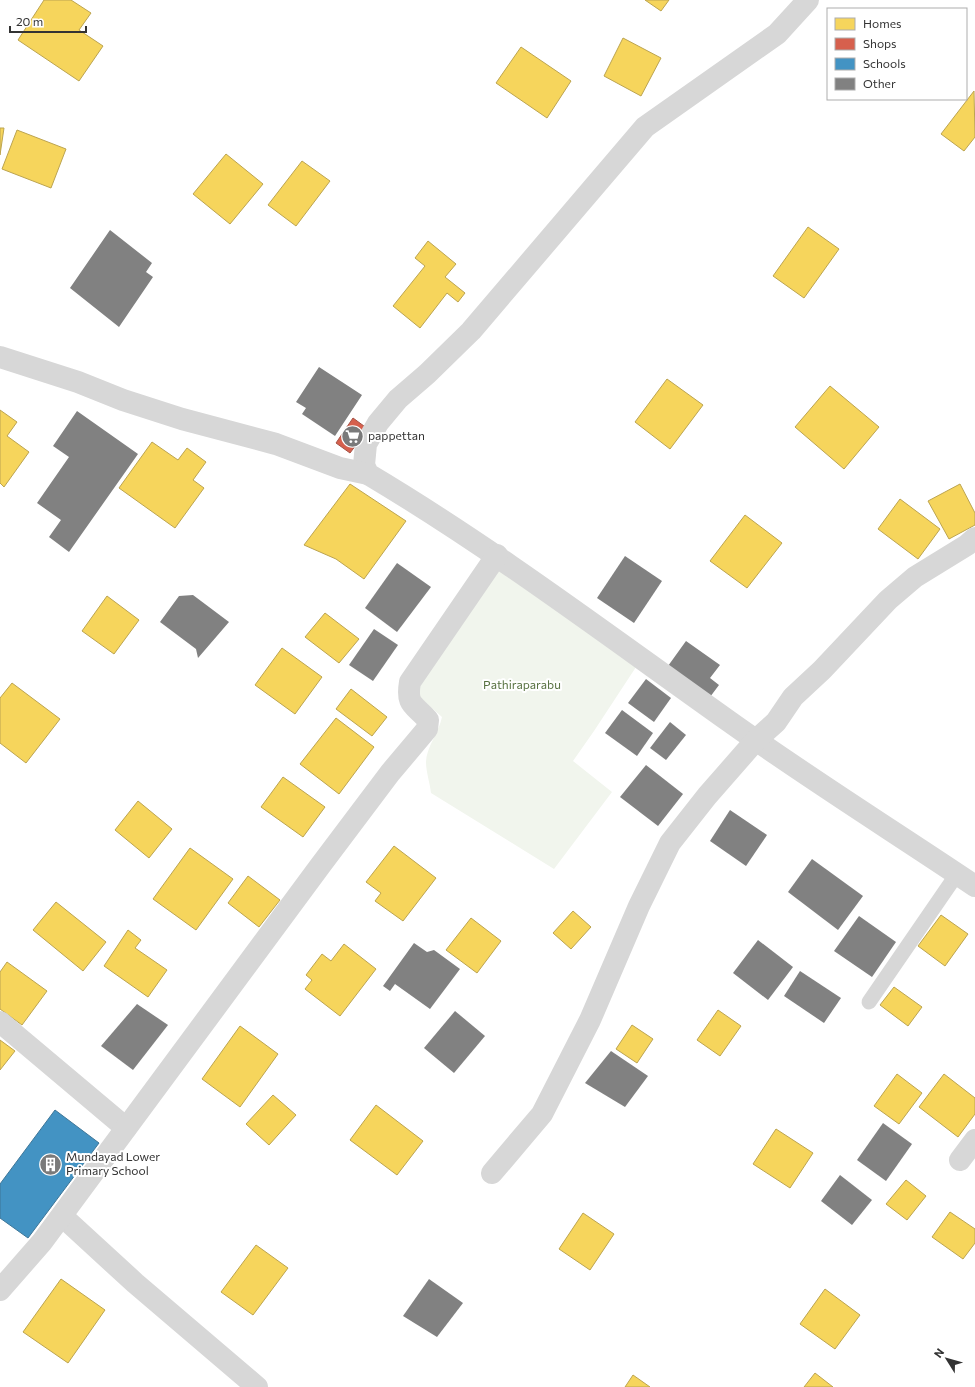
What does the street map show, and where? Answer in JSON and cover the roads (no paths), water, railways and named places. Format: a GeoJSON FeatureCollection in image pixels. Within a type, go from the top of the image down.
{"type":"FeatureCollection","features":[{"type":"Feature","properties":{"kind":"street"},"geometry":{"type":"LineString","coordinates":[[368,474],[364,465],[366,444],[378,423],[398,399],[427,374],[471,331],[644,127],[777,34],[808,0]]}},
{"type":"Feature","properties":{"kind":"street"},"geometry":{"type":"LineString","coordinates":[[0,357],[78,382],[123,400],[182,419],[276,444],[340,468],[368,474],[497,555],[756,740],[863,813],[975,886]]}},
{"type":"Feature","properties":{"kind":"street"},"geometry":{"type":"LineString","coordinates":[[492,1174],[542,1114],[590,1020],[639,906],[670,843],[707,796],[756,740],[776,722],[793,697],[822,670],[888,600],[915,578],[967,546],[975,538]]}},
{"type":"Feature","properties":{"kind":"street"},"geometry":{"type":"LineString","coordinates":[[0,1290],[42,1242],[62,1216],[320,866],[390,773],[427,729],[428,720],[414,707],[409,699],[410,682],[497,555]]}},
{"type":"Feature","properties":{"kind":"street"},"geometry":{"type":"LineString","coordinates":[[0,1022],[126,1128]]}},
{"type":"Feature","properties":{"kind":"street"},"geometry":{"type":"LineString","coordinates":[[960,1160],[975,1140]]}},
{"type":"Feature","properties":{"kind":"street"},"geometry":{"type":"LineString","coordinates":[[62,1216],[136,1284],[257,1387]]}},
{"type":"Feature","properties":{"kind":"lane"},"geometry":{"type":"LineString","coordinates":[[870,1002],[957,874]]}},
{"type":"Feature","properties":{"kind":"place","name":"pappettan"},"geometry":{"type":"Point","coordinates":[352,436]}},
{"type":"Feature","properties":{"kind":"place","name":"Mundayad Lower Primary School"},"geometry":{"type":"Point","coordinates":[50,1164]}},
{"type":"Feature","properties":{"kind":"park label","name":"Pathiraparabu"},"geometry":{"type":"Point","coordinates":[522,685]}}]}
